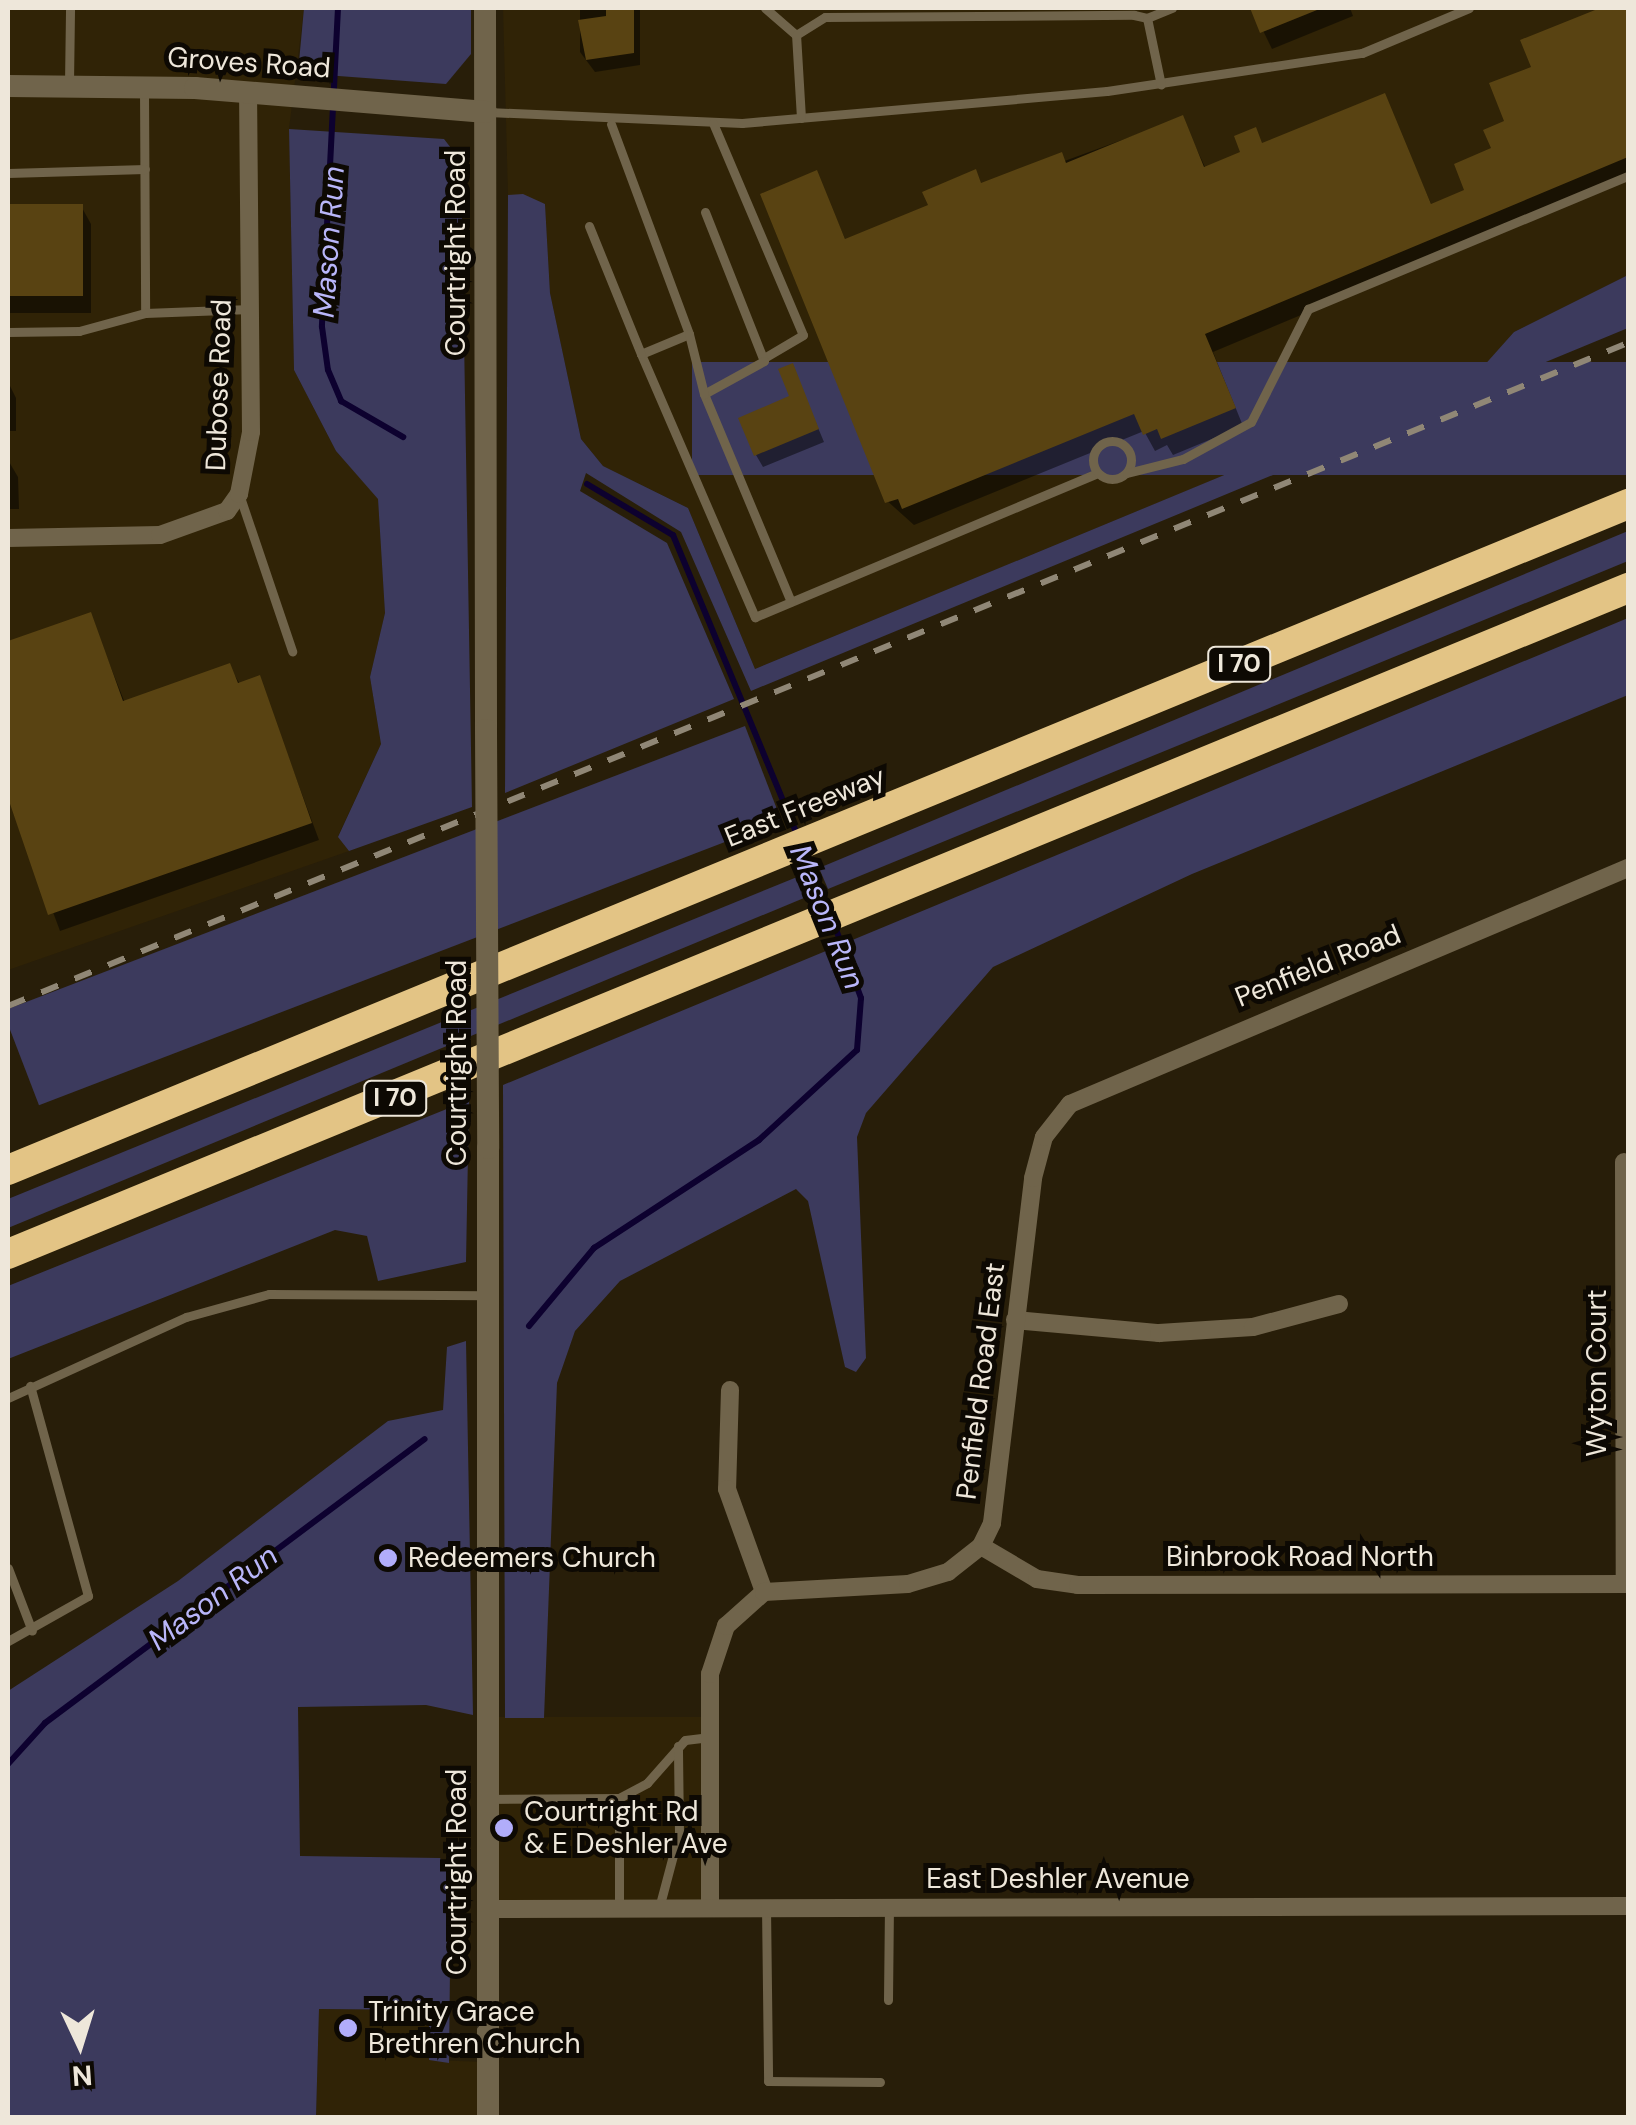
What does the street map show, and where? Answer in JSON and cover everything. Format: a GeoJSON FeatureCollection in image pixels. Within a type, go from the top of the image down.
{"type":"FeatureCollection","features":[{"type":"Feature","properties":{"kind":"highway","name":"East Freeway"},"geometry":{"type":"LineString","coordinates":[[8,1170],[1628,504]]}},
{"type":"Feature","properties":{"kind":"highway","name":"I 70"},"geometry":{"type":"LineString","coordinates":[[8,1254],[1628,588]]}},
{"type":"Feature","properties":{"kind":"street","name":"Courtright Road"},"geometry":{"type":"LineString","coordinates":[[485,8],[488,2118]]}},
{"type":"Feature","properties":{"kind":"street","name":"Groves Road"},"geometry":{"type":"LineString","coordinates":[[8,86],[248,91],[486,112]]}},
{"type":"Feature","properties":{"kind":"street","name":"Dubose Road"},"geometry":{"type":"LineString","coordinates":[[8,538],[160,535],[227,511],[239,494],[251,432],[248,91]]}},
{"type":"Feature","properties":{"kind":"street","name":"Penfield Road"},"geometry":{"type":"LineString","coordinates":[[1044,1137],[1070,1104],[1107,1082],[1628,868]]}},
{"type":"Feature","properties":{"kind":"street","name":"Penfield Road East"},"geometry":{"type":"LineString","coordinates":[[981,1546],[992,1524],[1015,1320],[1044,1137]]}},
{"type":"Feature","properties":{"kind":"street","name":"Wyton Court"},"geometry":{"type":"LineString","coordinates":[[1624,1162],[1627,1584]]}},
{"type":"Feature","properties":{"kind":"street"},"geometry":{"type":"LineString","coordinates":[[1015,1320],[1159,1333],[1253,1327],[1339,1304]]}},
{"type":"Feature","properties":{"kind":"street"},"geometry":{"type":"LineString","coordinates":[[730,1390],[727,1489],[764,1592]]}},
{"type":"Feature","properties":{"kind":"street"},"geometry":{"type":"LineString","coordinates":[[710,1907],[710,1674],[726,1626],[764,1592],[908,1584],[948,1572],[981,1546]]}},
{"type":"Feature","properties":{"kind":"street","name":"Binbrook Road North"},"geometry":{"type":"LineString","coordinates":[[981,1546],[1038,1579],[1078,1585],[1627,1584]]}},
{"type":"Feature","properties":{"kind":"street","name":"East Deshler Avenue"},"geometry":{"type":"LineString","coordinates":[[487,1909],[1628,1906]]}},
{"type":"Feature","properties":{"kind":"lane"},"geometry":{"type":"LineString","coordinates":[[70,8],[70,86]]}},
{"type":"Feature","properties":{"kind":"lane"},"geometry":{"type":"LineString","coordinates":[[765,8],[796,34],[801,118]]}},
{"type":"Feature","properties":{"kind":"lane"},"geometry":{"type":"LineString","coordinates":[[796,34],[826,17],[1146,18],[1172,8]]}},
{"type":"Feature","properties":{"kind":"lane"},"geometry":{"type":"LineString","coordinates":[[486,112],[611,124],[714,123],[1161,85],[1362,53],[1469,8]]}},
{"type":"Feature","properties":{"kind":"lane"},"geometry":{"type":"LineString","coordinates":[[1146,18],[1161,85]]}},
{"type":"Feature","properties":{"kind":"lane"},"geometry":{"type":"LineString","coordinates":[[144,87],[145,314]]}},
{"type":"Feature","properties":{"kind":"lane"},"geometry":{"type":"LineString","coordinates":[[714,123],[803,335],[764,358]]}},
{"type":"Feature","properties":{"kind":"lane"},"geometry":{"type":"LineString","coordinates":[[611,124],[690,334],[704,394],[790,602]]}},
{"type":"Feature","properties":{"kind":"lane"},"geometry":{"type":"LineString","coordinates":[[8,173],[145,169]]}},
{"type":"Feature","properties":{"kind":"lane"},"geometry":{"type":"LineString","coordinates":[[589,226],[755,617],[1097,473],[1127,473],[1183,459],[1251,422],[1308,309],[1628,176]]}},
{"type":"Feature","properties":{"kind":"lane"},"geometry":{"type":"LineString","coordinates":[[704,394],[760,370],[764,358],[705,212]]}},
{"type":"Feature","properties":{"kind":"lane"},"geometry":{"type":"LineString","coordinates":[[8,332],[79,331],[145,314],[250,310]]}},
{"type":"Feature","properties":{"kind":"lane"},"geometry":{"type":"LineString","coordinates":[[641,354],[690,334]]}},
{"type":"Feature","properties":{"kind":"lane"},"geometry":{"type":"LineString","coordinates":[[1097,473],[1093,454],[1113,440],[1129,450],[1127,473]]}},
{"type":"Feature","properties":{"kind":"lane"},"geometry":{"type":"LineString","coordinates":[[239,494],[292,652]]}},
{"type":"Feature","properties":{"kind":"lane"},"geometry":{"type":"LineString","coordinates":[[8,1398],[173,1322],[270,1294],[488,1295]]}},
{"type":"Feature","properties":{"kind":"lane"},"geometry":{"type":"LineString","coordinates":[[8,1642],[88,1596],[30,1386]]}},
{"type":"Feature","properties":{"kind":"lane"},"geometry":{"type":"LineString","coordinates":[[8,1568],[32,1630]]}},
{"type":"Feature","properties":{"kind":"lane"},"geometry":{"type":"LineString","coordinates":[[487,1799],[619,1798],[647,1782],[678,1746],[710,1737]]}},
{"type":"Feature","properties":{"kind":"lane"},"geometry":{"type":"LineString","coordinates":[[659,1908],[679,1833],[678,1746]]}},
{"type":"Feature","properties":{"kind":"lane"},"geometry":{"type":"LineString","coordinates":[[619,1798],[619,1908]]}},
{"type":"Feature","properties":{"kind":"lane"},"geometry":{"type":"LineString","coordinates":[[766,1907],[768,2080],[880,2082]]}},
{"type":"Feature","properties":{"kind":"lane"},"geometry":{"type":"LineString","coordinates":[[888,2000],[889,1907]]}},
{"type":"Feature","properties":{"kind":"shaded area"},"geometry":{"type":"Polygon","coordinates":[[[8,8],[304,8],[289,129],[294,370],[336,451],[378,498],[385,613],[370,677],[381,744],[338,836],[349,851],[8,970],[8,8]]]}},
{"type":"Feature","properties":{"kind":"shaded area"},"geometry":{"type":"Polygon","coordinates":[[[304,8],[471,8],[471,54],[446,84],[298,73],[304,8]]]}},
{"type":"Feature","properties":{"kind":"shaded area"},"geometry":{"type":"Polygon","coordinates":[[[503,8],[1628,8],[1628,275],[1514,332],[1482,369],[755,669],[688,508],[603,466],[581,439],[550,293],[545,204],[508,195],[503,8]]]}},
{"type":"Feature","properties":{"kind":"shaded area"},"geometry":{"type":"Polygon","coordinates":[[[289,129],[444,139],[461,161],[472,807],[349,851],[338,837],[381,744],[370,677],[385,613],[378,499],[336,451],[294,370],[289,129]]]}},
{"type":"Feature","properties":{"kind":"shaded area"},"geometry":{"type":"Polygon","coordinates":[[[523,194],[545,204],[550,293],[581,439],[603,466],[688,508],[755,669],[1481,369],[1514,332],[1628,275],[1628,328],[751,691],[681,532],[586,473],[580,491],[667,543],[734,699],[505,793],[508,195],[523,194]]]}},
{"type":"Feature","properties":{"kind":"shaded area"},"geometry":{"type":"Polygon","coordinates":[[[692,362],[1628,362],[1628,475],[692,475],[692,362]]]}},
{"type":"Feature","properties":{"kind":"shaded area"},"geometry":{"type":"Polygon","coordinates":[[[1628,531],[1628,561],[828,889],[819,868],[1628,531]]]}},
{"type":"Feature","properties":{"kind":"shaded area"},"geometry":{"type":"Polygon","coordinates":[[[1628,618],[1628,695],[1192,874],[993,967],[866,1113],[857,1137],[866,1358],[856,1372],[845,1367],[808,1201],[796,1189],[620,1281],[575,1331],[557,1383],[544,1718],[505,1718],[503,1085],[1628,618]]]}},
{"type":"Feature","properties":{"kind":"shaded area"},"geometry":{"type":"Polygon","coordinates":[[[745,726],[781,820],[39,1105],[8,1024],[8,1009],[745,726]]]}},
{"type":"Feature","properties":{"kind":"shaded area"},"geometry":{"type":"Polygon","coordinates":[[[807,873],[816,893],[8,1228],[8,1199],[807,873]]]}},
{"type":"Feature","properties":{"kind":"shaded area"},"geometry":{"type":"Polygon","coordinates":[[[469,1100],[466,1262],[378,1281],[367,1236],[335,1230],[8,1359],[8,1286],[469,1100]]]}},
{"type":"Feature","properties":{"kind":"shaded area"},"geometry":{"type":"Polygon","coordinates":[[[466,1341],[473,1715],[426,1705],[298,1707],[300,1856],[440,1858],[451,1874],[449,2063],[429,2060],[429,2010],[319,2009],[316,2117],[8,2117],[8,1691],[178,1581],[388,1421],[443,1410],[447,1347],[466,1341]]]}},
{"type":"Feature","properties":{"kind":"shaded area"},"geometry":{"type":"Polygon","coordinates":[[[488,1717],[711,1717],[711,1906],[488,1906],[488,1717]]]}},
{"type":"Feature","properties":{"kind":"shaded area"},"geometry":{"type":"Polygon","coordinates":[[[319,2009],[429,2010],[430,2060],[486,2062],[486,2117],[316,2118],[319,2009]]]}},
{"type":"Feature","properties":{"kind":"building"},"geometry":{"type":"Polygon","coordinates":[[[606,8],[634,8],[634,53],[586,60],[578,20],[606,16],[606,8]]]}},
{"type":"Feature","properties":{"kind":"building"},"geometry":{"type":"Polygon","coordinates":[[[1250,8],[1322,8],[1260,33],[1250,8]]]}},
{"type":"Feature","properties":{"kind":"building"},"geometry":{"type":"Polygon","coordinates":[[[1600,8],[1628,8],[1628,157],[1205,334],[1236,408],[1161,439],[1157,429],[1143,435],[1134,414],[902,509],[898,499],[885,503],[760,194],[817,170],[845,239],[928,205],[922,192],[976,169],[981,183],[1062,152],[1066,163],[1183,115],[1204,167],[1240,152],[1234,136],[1256,127],[1262,143],[1385,93],[1431,204],[1464,190],[1454,164],[1491,148],[1483,130],[1504,121],[1489,83],[1531,67],[1520,40],[1600,8]]]}},
{"type":"Feature","properties":{"kind":"building"},"geometry":{"type":"Polygon","coordinates":[[[8,204],[83,204],[83,296],[8,296],[8,204]]]}},
{"type":"Feature","properties":{"kind":"building"},"geometry":{"type":"Polygon","coordinates":[[[793,363],[819,429],[754,456],[738,418],[789,396],[778,369],[793,363]]]}},
{"type":"Feature","properties":{"kind":"building"},"geometry":{"type":"Polygon","coordinates":[[[91,612],[123,701],[230,663],[238,683],[260,675],[312,823],[48,915],[8,798],[8,641],[91,612]]]}},
{"type":"Feature","properties":{"kind":"waterway","name":"Mason Run"},"geometry":{"type":"LineString","coordinates":[[338,8],[322,327],[328,370],[341,401],[403,437]]}},
{"type":"Feature","properties":{"kind":"waterway","name":"Mason Run"},"geometry":{"type":"LineString","coordinates":[[587,484],[673,535],[797,834]]}},
{"type":"Feature","properties":{"kind":"waterway","name":"Mason Run"},"geometry":{"type":"LineString","coordinates":[[804,850],[828,908]]}},
{"type":"Feature","properties":{"kind":"waterway"},"geometry":{"type":"LineString","coordinates":[[529,1326],[594,1248],[759,1140],[857,1050],[861,998],[834,924]]}},
{"type":"Feature","properties":{"kind":"waterway","name":"Mason Run"},"geometry":{"type":"LineString","coordinates":[[8,1764],[45,1723],[425,1439]]}},
{"type":"Feature","properties":{"kind":"railway"},"geometry":{"type":"LineString","coordinates":[[8,1006],[1628,343]]}},
{"type":"Feature","properties":{"kind":"place","name":"Redeemers Church"},"geometry":{"type":"Point","coordinates":[388,1558]}},
{"type":"Feature","properties":{"kind":"place","name":"Courtright Rd & E Deshler Ave"},"geometry":{"type":"Point","coordinates":[504,1828]}},
{"type":"Feature","properties":{"kind":"place","name":"Trinity Grace Brethren Church"},"geometry":{"type":"Point","coordinates":[348,2028]}}]}
